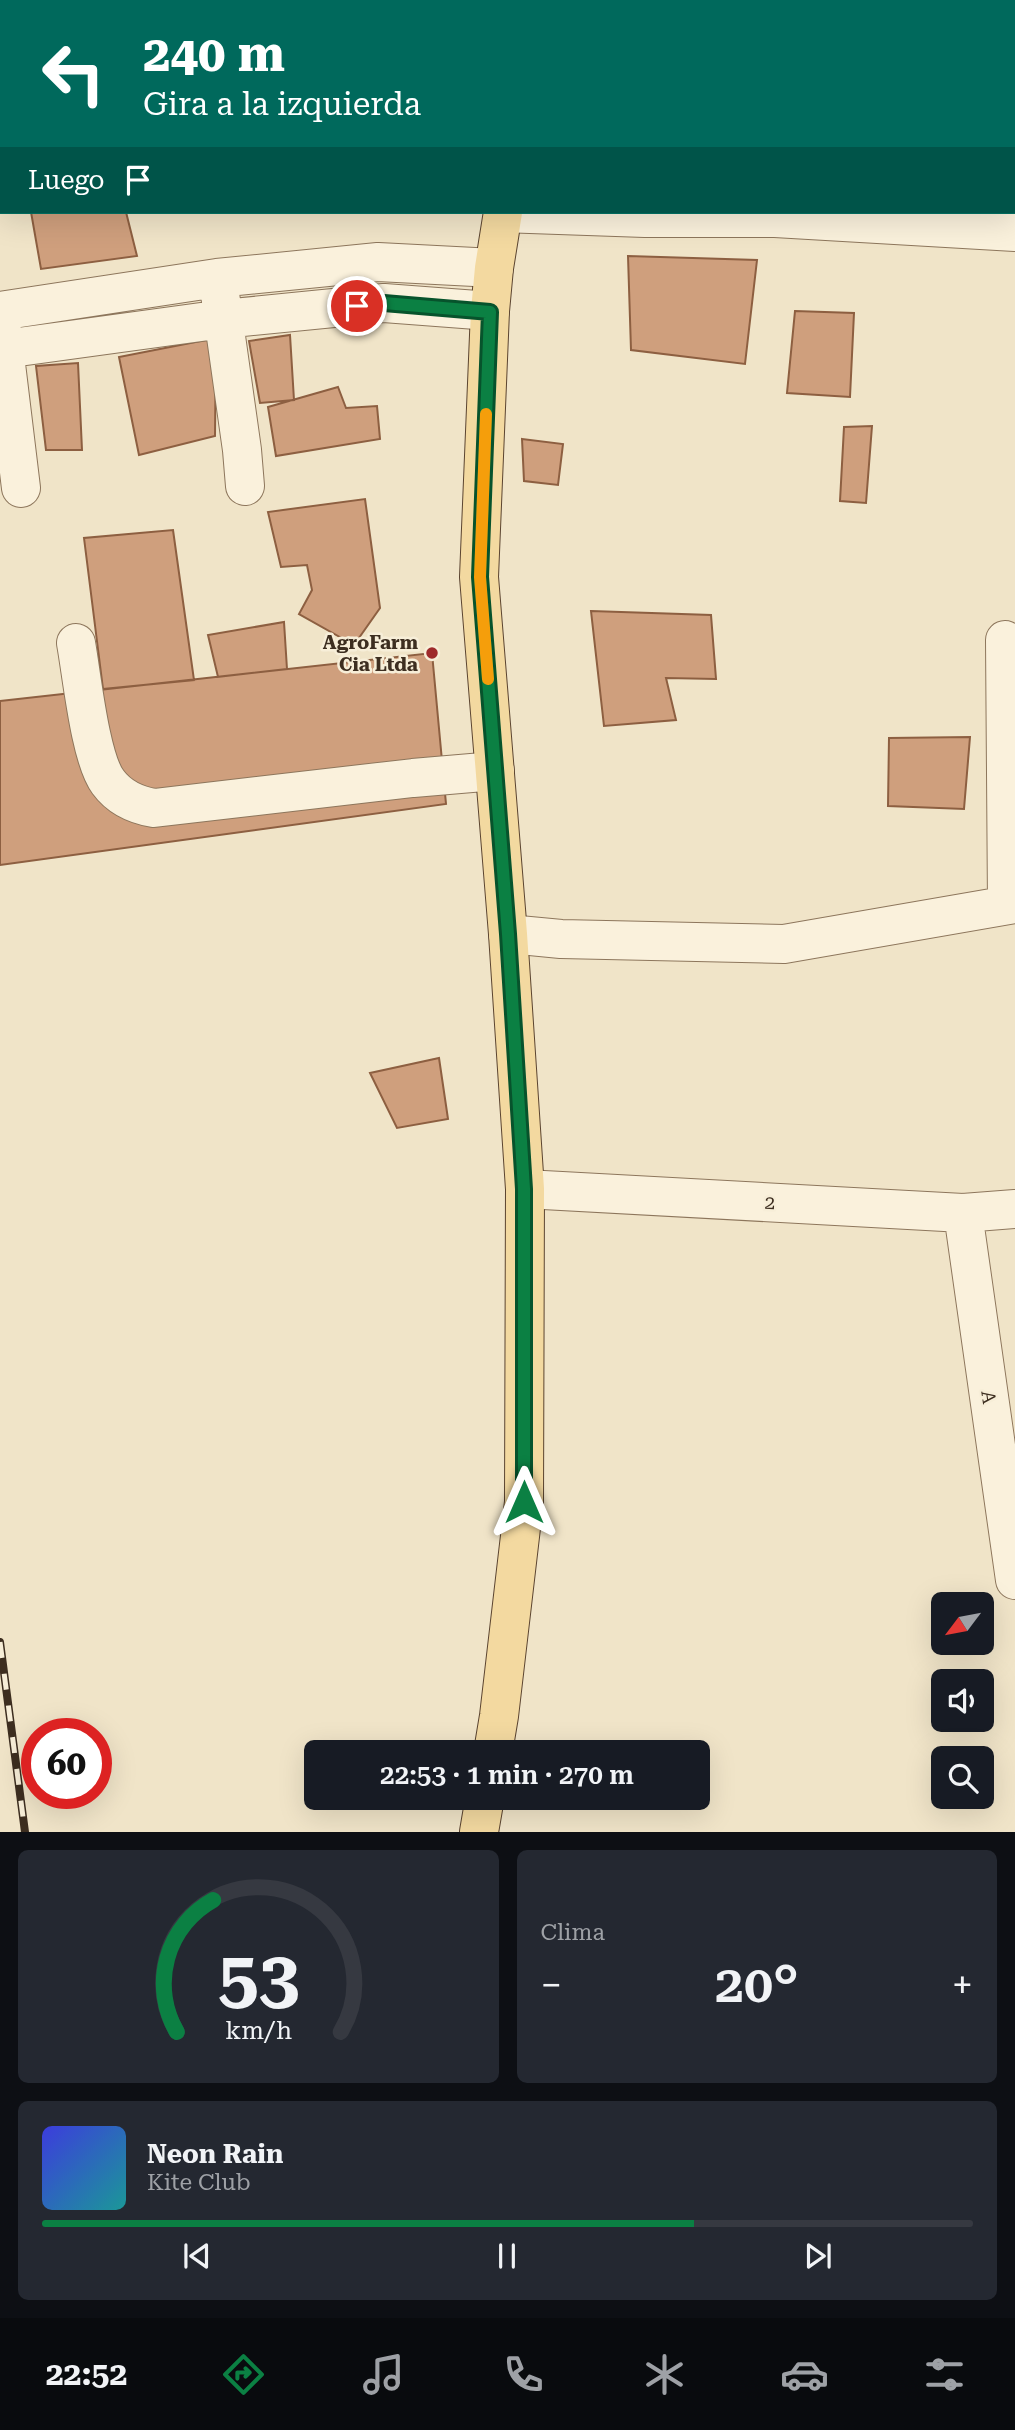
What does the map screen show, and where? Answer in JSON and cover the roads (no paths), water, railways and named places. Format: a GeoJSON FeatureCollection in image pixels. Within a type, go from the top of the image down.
{"type":"FeatureCollection","features":[{"type":"Feature","properties":{"kind":"main road"},"geometry":{"type":"LineString","coordinates":[[494,1740],[524,1502],[524,1189],[508,934],[480,577],[490,312],[503,214]]}},
{"type":"Feature","properties":{"kind":"main road"},"geometry":{"type":"LineString","coordinates":[[479,1832],[483,1810]]}},
{"type":"Feature","properties":{"kind":"street"},"geometry":{"type":"LineString","coordinates":[[531,214],[645,218],[775,218],[1015,232]]}},
{"type":"Feature","properties":{"kind":"street"},"geometry":{"type":"LineString","coordinates":[[1,325],[217,278],[378,262],[494,268]]}},
{"type":"Feature","properties":{"kind":"street"},"geometry":{"type":"LineString","coordinates":[[217,278],[245,486]]}},
{"type":"Feature","properties":{"kind":"street"},"geometry":{"type":"LineString","coordinates":[[1,325],[223,319],[384,303],[490,312]]}},
{"type":"Feature","properties":{"kind":"street"},"geometry":{"type":"LineString","coordinates":[[1,325],[21,488]]}},
{"type":"Feature","properties":{"kind":"street"},"geometry":{"type":"LineString","coordinates":[[508,934],[561,939],[784,944],[1011,904],[1005,640]]}},
{"type":"Feature","properties":{"kind":"street"},"geometry":{"type":"LineString","coordinates":[[76,643],[96,757],[108,782],[138,806],[154,808],[495,771]]}},
{"type":"Feature","properties":{"kind":"street","name":"2"},"geometry":{"type":"LineString","coordinates":[[524,1189],[963,1213],[1015,1209]]}},
{"type":"Feature","properties":{"kind":"street","name":"A"},"geometry":{"type":"LineString","coordinates":[[963,1213],[1015,1580]]}},
{"type":"Feature","properties":{"kind":"railway"},"geometry":{"type":"LineString","coordinates":[[0,1642],[25,1832]]}},
{"type":"Feature","properties":{"kind":"place","name":"AgroFarm Cia Ltda"},"geometry":{"type":"Point","coordinates":[432,653]}}]}
